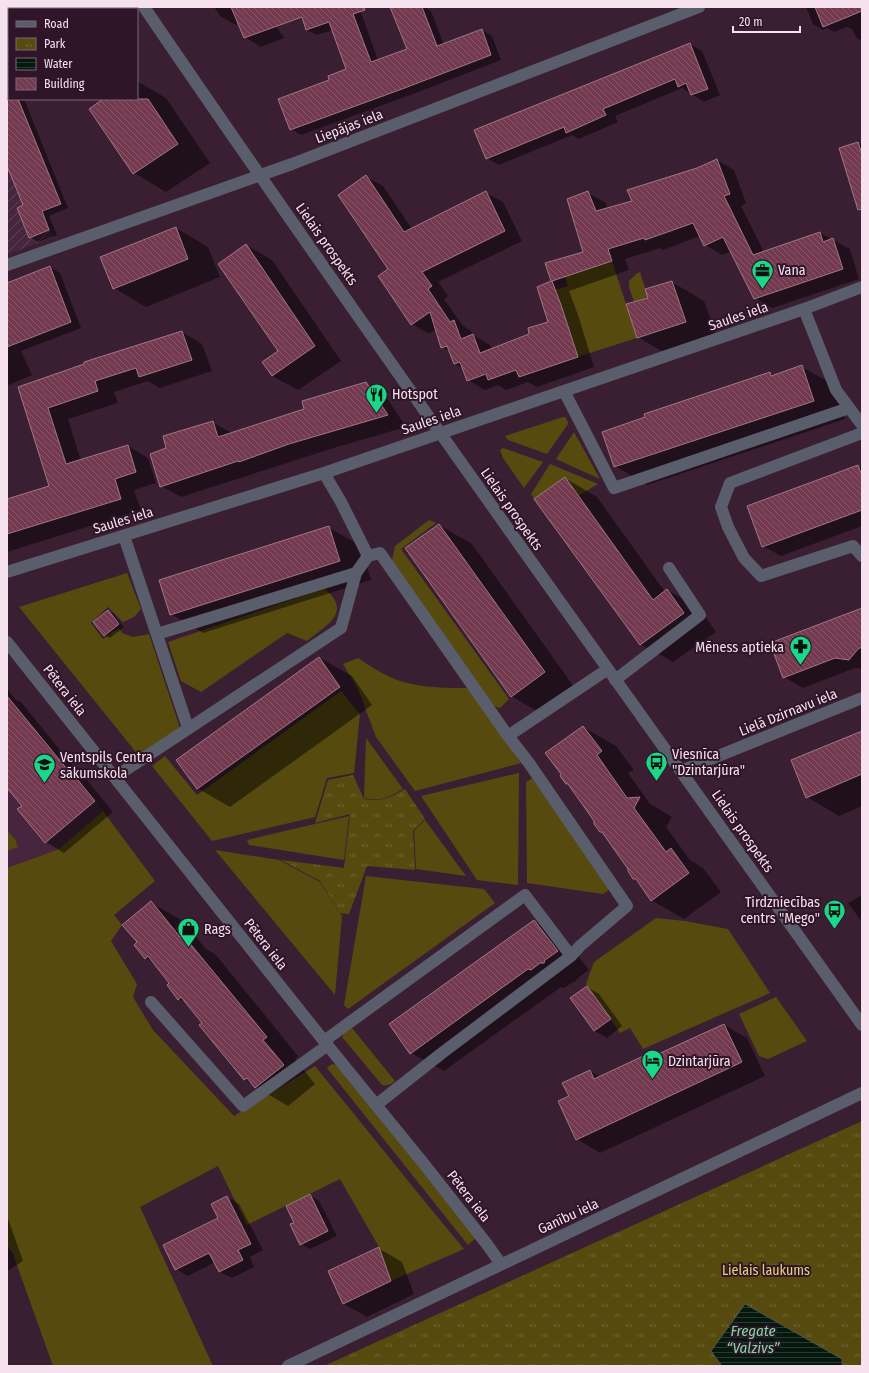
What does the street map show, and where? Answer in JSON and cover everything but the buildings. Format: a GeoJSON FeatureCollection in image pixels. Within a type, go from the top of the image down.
{"type":"FeatureCollection","features":[{"type":"Feature","properties":{"kind":"street","name":"Lielais prospekts"},"geometry":{"type":"LineString","coordinates":[[144,7],[440,434],[862,1025]]}},
{"type":"Feature","properties":{"kind":"street","name":"Liepājas iela"},"geometry":{"type":"LineString","coordinates":[[7,265],[299,161],[699,7]]}},
{"type":"Feature","properties":{"kind":"street","name":"Saules iela"},"geometry":{"type":"LineString","coordinates":[[7,572],[124,536],[440,434],[804,309],[862,287]]}},
{"type":"Feature","properties":{"kind":"street"},"geometry":{"type":"LineString","coordinates":[[804,309],[836,390],[862,425]]}},
{"type":"Feature","properties":{"kind":"street"},"geometry":{"type":"LineString","coordinates":[[564,391],[614,488],[849,408]]}},
{"type":"Feature","properties":{"kind":"street"},"geometry":{"type":"LineString","coordinates":[[862,433],[730,483],[722,507],[730,532],[744,558],[761,576],[853,546],[862,556]]}},
{"type":"Feature","properties":{"kind":"street"},"geometry":{"type":"LineString","coordinates":[[324,472],[342,502],[368,556]]}},
{"type":"Feature","properties":{"kind":"street"},"geometry":{"type":"LineString","coordinates":[[124,536],[188,728]]}},
{"type":"Feature","properties":{"kind":"street"},"geometry":{"type":"LineString","coordinates":[[115,777],[341,628],[356,573],[368,556],[380,553],[628,906],[580,946],[571,956],[442,1053],[376,1105]]}},
{"type":"Feature","properties":{"kind":"street"},"geometry":{"type":"LineString","coordinates":[[615,680],[700,615],[669,568]]}},
{"type":"Feature","properties":{"kind":"street"},"geometry":{"type":"LineString","coordinates":[[157,634],[356,573]]}},
{"type":"Feature","properties":{"kind":"street","name":"Pētera iela"},"geometry":{"type":"LineString","coordinates":[[7,642],[502,1264]]}},
{"type":"Feature","properties":{"kind":"street"},"geometry":{"type":"LineString","coordinates":[[508,736],[608,669]]}},
{"type":"Feature","properties":{"kind":"street","name":"Lielā Dzirnavu iela"},"geometry":{"type":"LineString","coordinates":[[681,771],[862,698]]}},
{"type":"Feature","properties":{"kind":"street"},"geometry":{"type":"LineString","coordinates":[[151,1002],[243,1106],[525,895],[571,956]]}},
{"type":"Feature","properties":{"kind":"street","name":"Ganību iela"},"geometry":{"type":"LineString","coordinates":[[288,1366],[862,1093]]}},
{"type":"Feature","properties":{"kind":"shaded area"},"geometry":{"type":"Polygon","coordinates":[[[7,122],[53,237],[7,255],[7,122]]]}},
{"type":"Feature","properties":{"kind":"shaded area","name":"Ventspils Centra sākumskola"},"geometry":{"type":"Polygon","coordinates":[[[7,696],[103,811],[59,849],[7,868],[7,696]]]}},
{"type":"Feature","properties":{"kind":"green space"},"geometry":{"type":"Polygon","coordinates":[[[612,261],[637,338],[577,357],[555,290],[568,286],[565,277],[612,261]]]}},
{"type":"Feature","properties":{"kind":"green space"},"geometry":{"type":"Polygon","coordinates":[[[640,272],[648,297],[634,302],[629,287],[629,281],[640,272]]]}},
{"type":"Feature","properties":{"kind":"green space"},"geometry":{"type":"Polygon","coordinates":[[[565,417],[568,424],[547,454],[508,440],[505,436],[565,417]]]}},
{"type":"Feature","properties":{"kind":"green space"},"geometry":{"type":"Polygon","coordinates":[[[574,432],[600,479],[556,459],[574,432]]]}},
{"type":"Feature","properties":{"kind":"green space"},"geometry":{"type":"Polygon","coordinates":[[[503,448],[543,462],[524,488],[503,458],[500,450],[503,448]]]}},
{"type":"Feature","properties":{"kind":"green space"},"geometry":{"type":"Polygon","coordinates":[[[550,464],[598,484],[578,496],[565,477],[534,499],[531,494],[550,464]]]}},
{"type":"Feature","properties":{"kind":"green space"},"geometry":{"type":"Polygon","coordinates":[[[429,520],[436,523],[401,549],[509,699],[500,708],[493,706],[391,565],[395,546],[429,520]]]}},
{"type":"Feature","properties":{"kind":"green space"},"geometry":{"type":"Polygon","coordinates":[[[127,573],[141,609],[134,617],[123,622],[108,607],[91,623],[103,639],[119,628],[122,633],[133,637],[149,634],[180,728],[139,756],[19,607],[127,573]]]}},
{"type":"Feature","properties":{"kind":"green space"},"geometry":{"type":"Polygon","coordinates":[[[325,589],[333,597],[337,605],[337,612],[328,624],[307,641],[287,633],[201,692],[181,681],[168,642],[325,589]]]}},
{"type":"Feature","properties":{"kind":"green space"},"geometry":{"type":"Polygon","coordinates":[[[358,658],[376,670],[407,683],[437,687],[468,688],[521,763],[415,791],[376,737],[358,689],[343,664],[358,658]]]}},
{"type":"Feature","properties":{"kind":"green space"},"geometry":{"type":"Polygon","coordinates":[[[341,691],[360,714],[354,773],[327,778],[315,817],[212,841],[152,766],[165,756],[197,795],[341,691]]]}},
{"type":"Feature","properties":{"kind":"green space"},"geometry":{"type":"Polygon","coordinates":[[[366,738],[403,789],[385,798],[364,798],[366,738]]]}},
{"type":"Feature","properties":{"kind":"green space"},"geometry":{"type":"Polygon","coordinates":[[[519,773],[518,885],[477,880],[421,796],[519,773]]]}},
{"type":"Feature","properties":{"kind":"green space"},"geometry":{"type":"Polygon","coordinates":[[[353,775],[364,799],[380,800],[395,795],[405,789],[425,819],[413,831],[415,870],[367,866],[349,914],[340,913],[320,881],[281,860],[344,868],[350,814],[315,823],[328,780],[353,775]]]}},
{"type":"Feature","properties":{"kind":"green space"},"geometry":{"type":"Polygon","coordinates":[[[532,778],[610,889],[603,894],[527,883],[526,782],[532,778]]]}},
{"type":"Feature","properties":{"kind":"green space"},"geometry":{"type":"Polygon","coordinates":[[[103,811],[155,881],[114,915],[122,925],[111,941],[137,984],[133,997],[153,1030],[234,1116],[315,1066],[464,1249],[391,1281],[379,1247],[340,1179],[247,1225],[218,1166],[140,1207],[213,1366],[53,1366],[13,1254],[7,1245],[7,868],[59,849],[103,811]]]}},
{"type":"Feature","properties":{"kind":"green space"},"geometry":{"type":"Polygon","coordinates":[[[349,816],[344,860],[249,845],[247,840],[349,816]]]}},
{"type":"Feature","properties":{"kind":"green space"},"geometry":{"type":"Polygon","coordinates":[[[425,820],[466,876],[416,869],[414,831],[425,820]]]}},
{"type":"Feature","properties":{"kind":"green space"},"geometry":{"type":"Polygon","coordinates":[[[7,830],[15,839],[18,847],[7,851],[7,830]]]}},
{"type":"Feature","properties":{"kind":"green space"},"geometry":{"type":"Polygon","coordinates":[[[215,850],[279,860],[320,882],[342,916],[335,995],[215,850]]]}},
{"type":"Feature","properties":{"kind":"green space"},"geometry":{"type":"Polygon","coordinates":[[[366,876],[484,889],[495,903],[348,1009],[344,1005],[366,876]]]}},
{"type":"Feature","properties":{"kind":"green space"},"geometry":{"type":"Polygon","coordinates":[[[656,918],[685,921],[728,929],[770,993],[643,1049],[630,1028],[620,1033],[586,984],[594,962],[656,918]]]}},
{"type":"Feature","properties":{"kind":"green space"},"geometry":{"type":"Polygon","coordinates":[[[776,997],[807,1041],[768,1059],[759,1056],[739,1014],[776,997]]]}},
{"type":"Feature","properties":{"kind":"green space"},"geometry":{"type":"Polygon","coordinates":[[[352,1028],[395,1081],[394,1082],[389,1085],[382,1085],[342,1037],[344,1033],[352,1028]]]}},
{"type":"Feature","properties":{"kind":"green space"},"geometry":{"type":"Polygon","coordinates":[[[332,1064],[340,1066],[476,1238],[468,1245],[327,1068],[332,1064]]]}},
{"type":"Feature","properties":{"kind":"green space","name":"Lielais laukums"},"geometry":{"type":"Polygon","coordinates":[[[862,1121],[862,1366],[324,1366],[862,1121]]]}},
{"type":"Feature","properties":{"kind":"water","name":"Fregate “Valzivs”"},"geometry":{"type":"Polygon","coordinates":[[[745,1304],[842,1359],[842,1366],[722,1366],[711,1351],[745,1304]]]}},
{"type":"Feature","properties":{"kind":"place","name":"Vana"},"geometry":{"type":"Point","coordinates":[762,290]}},
{"type":"Feature","properties":{"kind":"place","name":"Hotspot"},"geometry":{"type":"Point","coordinates":[376,414]}},
{"type":"Feature","properties":{"kind":"place","name":"Mēness aptieka"},"geometry":{"type":"Point","coordinates":[800,666]}},
{"type":"Feature","properties":{"kind":"place","name":"Viesnīca \"Dzintarjūra\""},"geometry":{"type":"Point","coordinates":[657,782]}},
{"type":"Feature","properties":{"kind":"place","name":"Ventspils Centra sākumskola"},"geometry":{"type":"Point","coordinates":[44,784]}},
{"type":"Feature","properties":{"kind":"place","name":"Tirdzniecības centrs \"Mego\""},"geometry":{"type":"Point","coordinates":[835,930]}},
{"type":"Feature","properties":{"kind":"place","name":"Rags"},"geometry":{"type":"Point","coordinates":[189,948]}},
{"type":"Feature","properties":{"kind":"place","name":"Dzintarjūra"},"geometry":{"type":"Point","coordinates":[652,1080]}}]}
